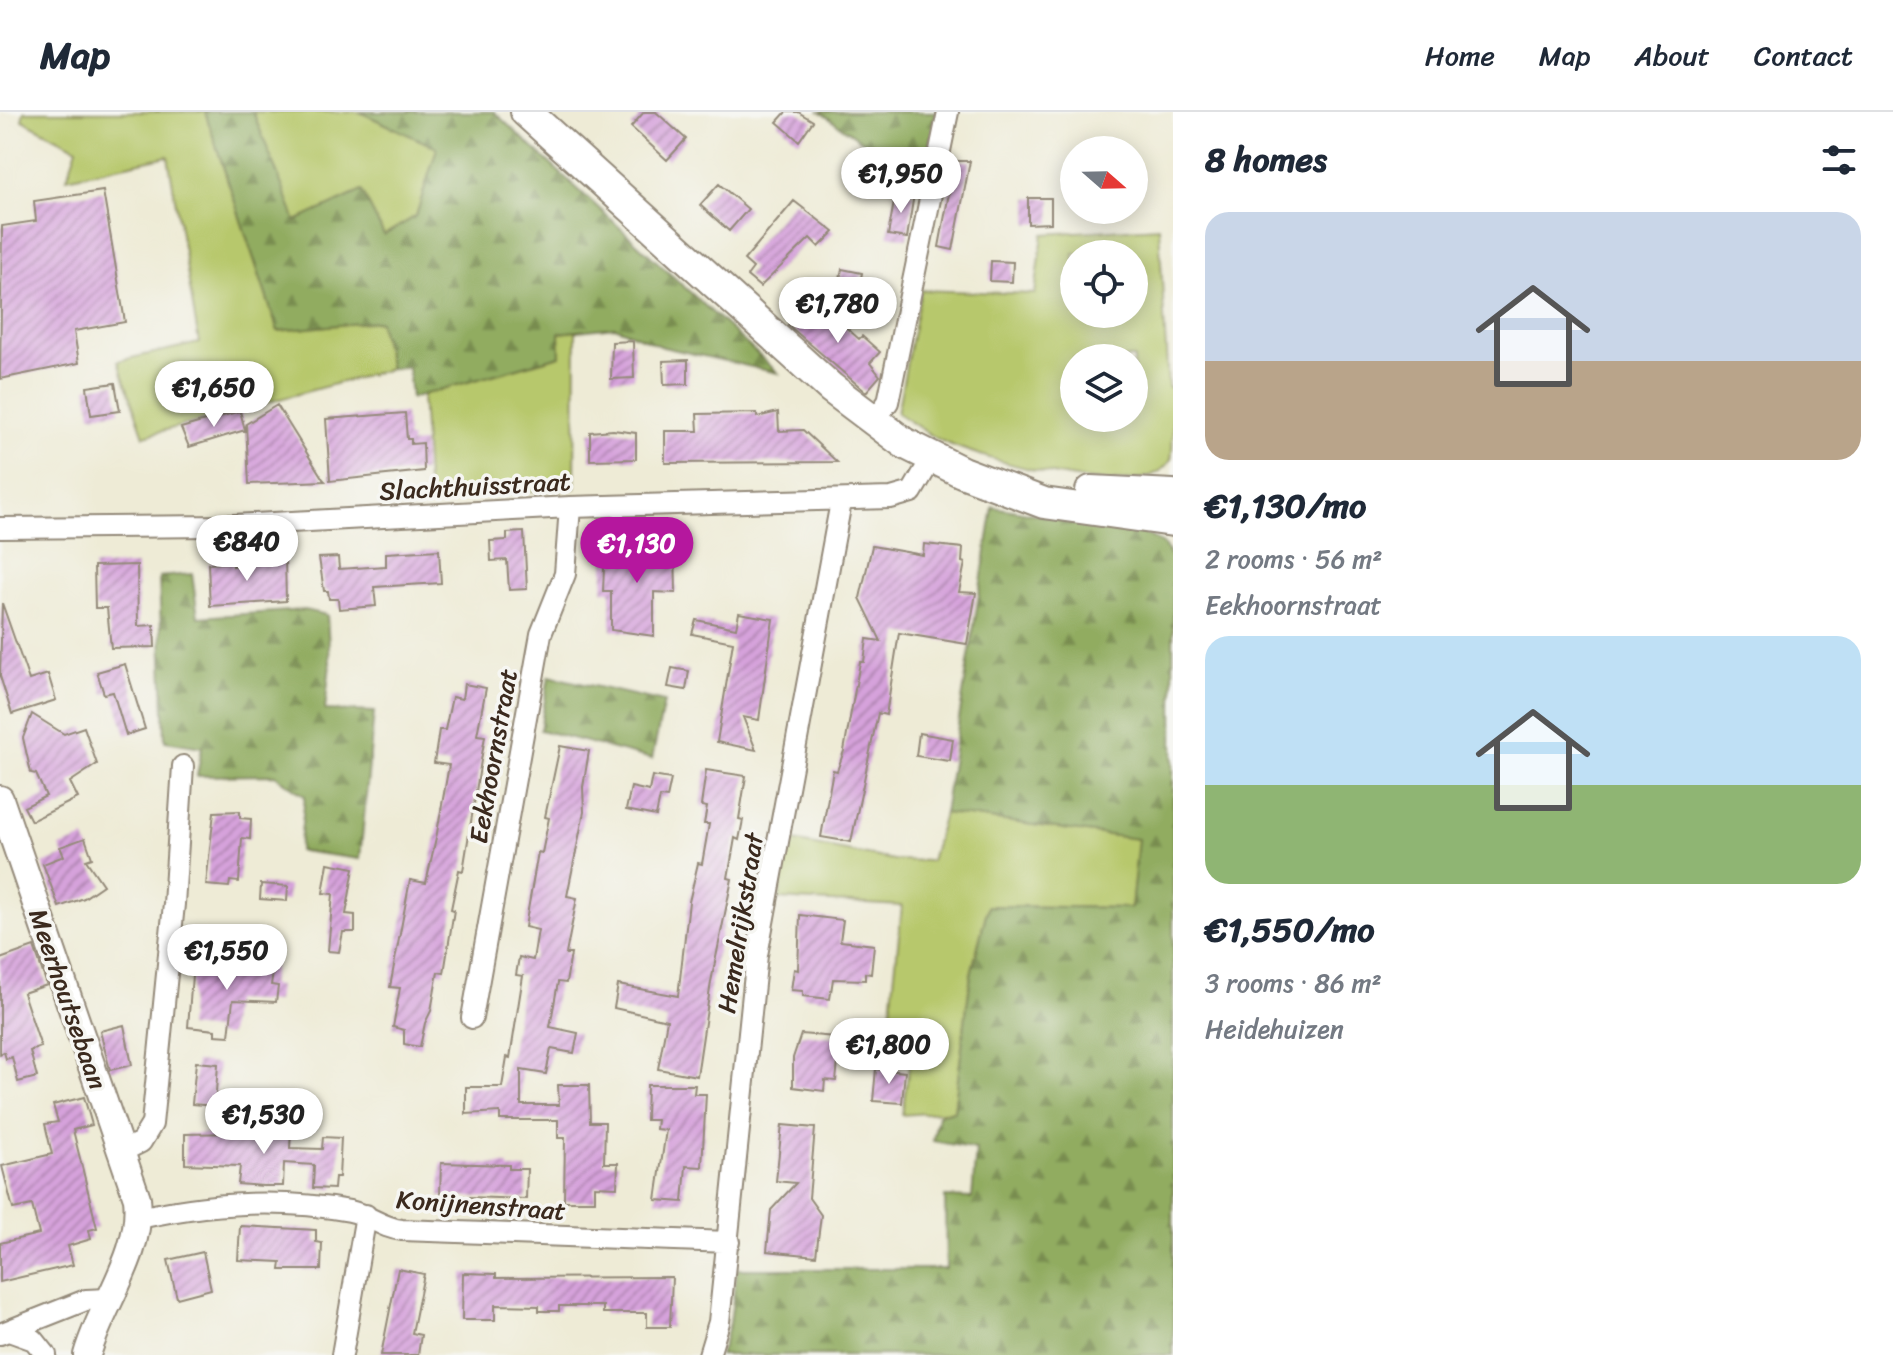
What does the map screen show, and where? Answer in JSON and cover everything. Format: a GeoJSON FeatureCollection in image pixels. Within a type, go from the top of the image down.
{"type":"FeatureCollection","features":[{"type":"Feature","properties":{"kind":"main road"},"geometry":{"type":"LineString","coordinates":[[526,112],[873,422],[932,458],[1044,503],[1173,521]]}},
{"type":"Feature","properties":{"kind":"main road"},"geometry":{"type":"LineString","coordinates":[[1018,490],[1067,489],[1173,495]]}},
{"type":"Feature","properties":{"kind":"street"},"geometry":{"type":"LineString","coordinates":[[873,422],[888,402],[948,112]]}},
{"type":"Feature","properties":{"kind":"street","name":"Slachthuisstraat"},"geometry":{"type":"LineString","coordinates":[[0,528],[216,526],[570,507],[841,502],[902,497],[912,492],[932,458]]}},
{"type":"Feature","properties":{"kind":"street","name":"Hemelrijkstraat"},"geometry":{"type":"LineString","coordinates":[[709,1355],[719,1322],[729,1242],[757,955],[841,502]]}},
{"type":"Feature","properties":{"kind":"street","name":"Eekhoornstraat"},"geometry":{"type":"LineString","coordinates":[[472,1018],[541,634],[565,574],[570,507]]}},
{"type":"Feature","properties":{"kind":"street"},"geometry":{"type":"LineString","coordinates":[[121,1152],[141,1142],[152,1124],[174,904],[183,766]]}},
{"type":"Feature","properties":{"kind":"street","name":"Meerhoutsebaan"},"geometry":{"type":"LineString","coordinates":[[0,799],[137,1198],[139,1218]]}},
{"type":"Feature","properties":{"kind":"street","name":"Konijnenstraat"},"geometry":{"type":"LineString","coordinates":[[139,1218],[197,1205],[322,1208],[366,1215],[387,1228],[402,1230],[729,1242]]}},
{"type":"Feature","properties":{"kind":"street"},"geometry":{"type":"LineString","coordinates":[[342,1355],[366,1215]]}},
{"type":"Feature","properties":{"kind":"street"},"geometry":{"type":"LineString","coordinates":[[87,1355],[108,1299],[135,1242],[139,1218]]}},
{"type":"Feature","properties":{"kind":"street"},"geometry":{"type":"LineString","coordinates":[[5,1333],[86,1300],[108,1299]]}},
{"type":"Feature","properties":{"kind":"street"},"geometry":{"type":"LineString","coordinates":[[5,1333],[34,1340],[46,1355]]}},
{"type":"Feature","properties":{"kind":"green space"},"geometry":{"type":"Polygon","coordinates":[[[24,112],[205,112],[278,331],[379,321],[390,369],[144,436],[118,361],[199,343],[168,156],[67,178],[77,148],[22,120],[24,112]]]}},
{"type":"Feature","properties":{"kind":"green space"},"geometry":{"type":"Polygon","coordinates":[[[205,112],[253,112],[296,221],[362,191],[384,235],[416,216],[437,148],[360,112],[494,112],[778,373],[663,347],[615,327],[559,333],[560,356],[411,398],[408,367],[390,369],[379,321],[278,331],[205,112]]]}},
{"type":"Feature","properties":{"kind":"green space"},"geometry":{"type":"Polygon","coordinates":[[[253,112],[360,112],[438,148],[416,216],[384,235],[361,191],[296,222],[253,112]]]}},
{"type":"Feature","properties":{"kind":"green space"},"geometry":{"type":"Polygon","coordinates":[[[820,112],[936,112],[922,182],[820,112]]]}},
{"type":"Feature","properties":{"kind":"green space"},"geometry":{"type":"Polygon","coordinates":[[[1159,227],[1168,387],[1173,388],[1173,426],[1171,460],[1154,474],[1129,480],[1097,480],[1026,468],[944,442],[897,413],[921,290],[1035,294],[1043,234],[1159,227]]]}},
{"type":"Feature","properties":{"kind":"green space"},"geometry":{"type":"Polygon","coordinates":[[[576,331],[575,488],[428,499],[422,395],[560,356],[558,333],[576,331]]]}},
{"type":"Feature","properties":{"kind":"green space"},"geometry":{"type":"Polygon","coordinates":[[[993,507],[1142,532],[1163,544],[1173,560],[1173,1355],[720,1355],[730,1323],[737,1269],[946,1269],[945,1197],[972,1198],[976,1149],[933,1141],[938,1115],[954,1111],[971,974],[988,906],[1131,908],[1138,839],[944,813],[993,507]]]}},
{"type":"Feature","properties":{"kind":"green space"},"geometry":{"type":"Polygon","coordinates":[[[192,574],[198,617],[305,610],[327,615],[330,664],[325,710],[374,712],[360,859],[299,851],[305,796],[275,775],[197,776],[202,747],[165,741],[159,577],[192,574]]]}},
{"type":"Feature","properties":{"kind":"green space"},"geometry":{"type":"Polygon","coordinates":[[[549,676],[664,702],[652,759],[540,730],[549,676]]]}},
{"type":"Feature","properties":{"kind":"green space"},"geometry":{"type":"Polygon","coordinates":[[[944,813],[1139,839],[1131,908],[988,906],[971,974],[954,1111],[902,1115],[910,1061],[886,1057],[902,906],[779,899],[788,840],[894,860],[931,861],[944,813]]]}},
{"type":"Feature","properties":{"kind":"building"},"geometry":{"type":"Polygon","coordinates":[[[644,112],[656,112],[686,139],[667,160],[631,127],[644,112]]]}},
{"type":"Feature","properties":{"kind":"building"},"geometry":{"type":"Polygon","coordinates":[[[786,112],[798,112],[813,121],[799,141],[777,122],[786,112]]]}},
{"type":"Feature","properties":{"kind":"building"},"geometry":{"type":"Polygon","coordinates":[[[955,161],[970,161],[953,250],[939,247],[955,161]]]}},
{"type":"Feature","properties":{"kind":"building"},"geometry":{"type":"Polygon","coordinates":[[[719,184],[748,209],[729,231],[700,205],[719,184]]]}},
{"type":"Feature","properties":{"kind":"building"},"geometry":{"type":"Polygon","coordinates":[[[103,191],[125,322],[74,331],[79,363],[0,379],[2,226],[36,221],[34,201],[103,191]]]}},
{"type":"Feature","properties":{"kind":"building"},"geometry":{"type":"Polygon","coordinates":[[[896,191],[914,194],[907,238],[888,235],[896,191]]]}},
{"type":"Feature","properties":{"kind":"building"},"geometry":{"type":"Polygon","coordinates":[[[1028,198],[1051,198],[1051,223],[1028,224],[1028,198]]]}},
{"type":"Feature","properties":{"kind":"building"},"geometry":{"type":"Polygon","coordinates":[[[794,201],[834,232],[819,247],[810,238],[760,287],[747,276],[753,268],[744,260],[794,201]]]}},
{"type":"Feature","properties":{"kind":"building"},"geometry":{"type":"Polygon","coordinates":[[[991,261],[1013,262],[1012,282],[990,281],[991,261]]]}},
{"type":"Feature","properties":{"kind":"building"},"geometry":{"type":"Polygon","coordinates":[[[842,269],[862,273],[858,293],[838,289],[842,269]]]}},
{"type":"Feature","properties":{"kind":"building"},"geometry":{"type":"Polygon","coordinates":[[[809,302],[832,322],[833,316],[859,339],[862,336],[880,352],[870,363],[880,376],[866,392],[788,325],[809,302]]]}},
{"type":"Feature","properties":{"kind":"building"},"geometry":{"type":"Polygon","coordinates":[[[633,341],[634,378],[611,379],[612,342],[633,341]]]}},
{"type":"Feature","properties":{"kind":"building"},"geometry":{"type":"Polygon","coordinates":[[[688,360],[688,384],[664,385],[663,361],[688,360]]]}},
{"type":"Feature","properties":{"kind":"building"},"geometry":{"type":"Polygon","coordinates":[[[115,383],[120,411],[91,415],[87,387],[115,383]]]}},
{"type":"Feature","properties":{"kind":"building"},"geometry":{"type":"Polygon","coordinates":[[[277,405],[325,481],[249,484],[246,424],[277,405]]]}},
{"type":"Feature","properties":{"kind":"building"},"geometry":{"type":"Polygon","coordinates":[[[240,411],[245,430],[189,447],[181,428],[240,411]]]}},
{"type":"Feature","properties":{"kind":"building"},"geometry":{"type":"Polygon","coordinates":[[[778,412],[779,431],[803,430],[837,462],[665,463],[665,431],[698,431],[697,414],[757,413],[757,417],[778,412]]]}},
{"type":"Feature","properties":{"kind":"building"},"geometry":{"type":"Polygon","coordinates":[[[405,413],[407,439],[411,439],[411,444],[423,443],[424,471],[330,481],[326,419],[405,413]]]}},
{"type":"Feature","properties":{"kind":"building"},"geometry":{"type":"Polygon","coordinates":[[[613,430],[636,433],[636,459],[590,460],[590,432],[613,430]]]}},
{"type":"Feature","properties":{"kind":"building"},"geometry":{"type":"Polygon","coordinates":[[[524,532],[527,589],[509,590],[507,560],[491,561],[490,541],[507,540],[507,533],[524,532]]]}},
{"type":"Feature","properties":{"kind":"building"},"geometry":{"type":"Polygon","coordinates":[[[605,544],[630,544],[630,549],[675,548],[676,593],[654,592],[654,636],[611,630],[611,591],[603,591],[605,544]]]}},
{"type":"Feature","properties":{"kind":"building"},"geometry":{"type":"Polygon","coordinates":[[[924,544],[963,548],[962,562],[965,563],[959,592],[976,593],[967,644],[899,633],[886,715],[878,713],[851,842],[821,837],[833,770],[837,771],[844,751],[867,639],[881,641],[860,598],[872,546],[923,555],[924,544]]]}},
{"type":"Feature","properties":{"kind":"building"},"geometry":{"type":"Polygon","coordinates":[[[439,550],[441,583],[374,587],[376,606],[339,609],[338,599],[329,599],[328,591],[324,591],[319,558],[338,557],[339,569],[386,566],[386,553],[439,550]]]}},
{"type":"Feature","properties":{"kind":"building"},"geometry":{"type":"Polygon","coordinates":[[[285,558],[286,601],[210,606],[208,564],[233,562],[233,566],[285,558]]]}},
{"type":"Feature","properties":{"kind":"building"},"geometry":{"type":"Polygon","coordinates":[[[137,565],[138,626],[154,625],[155,647],[111,648],[107,608],[95,608],[94,566],[137,565]]]}},
{"type":"Feature","properties":{"kind":"building"},"geometry":{"type":"Polygon","coordinates":[[[2,603],[29,680],[48,674],[56,700],[12,714],[0,676],[2,603]]]}},
{"type":"Feature","properties":{"kind":"building"},"geometry":{"type":"Polygon","coordinates":[[[739,613],[773,619],[759,720],[743,717],[756,750],[717,742],[733,642],[692,634],[696,620],[736,628],[739,613]]]}},
{"type":"Feature","properties":{"kind":"building"},"geometry":{"type":"Polygon","coordinates":[[[125,664],[145,729],[126,735],[113,692],[104,694],[97,672],[125,664]]]}},
{"type":"Feature","properties":{"kind":"building"},"geometry":{"type":"Polygon","coordinates":[[[672,668],[689,671],[686,690],[668,687],[672,668]]]}},
{"type":"Feature","properties":{"kind":"building"},"geometry":{"type":"Polygon","coordinates":[[[464,684],[486,688],[477,735],[485,736],[463,871],[459,870],[451,909],[454,910],[444,973],[438,972],[420,1047],[404,1044],[404,1030],[393,1027],[400,988],[390,987],[410,880],[426,883],[437,833],[449,765],[434,763],[439,730],[445,730],[452,697],[462,699],[464,684]]]}},
{"type":"Feature","properties":{"kind":"building"},"geometry":{"type":"Polygon","coordinates":[[[32,714],[64,734],[84,727],[97,764],[70,782],[78,798],[31,821],[24,807],[46,796],[36,774],[31,773],[23,738],[32,714]]]}},
{"type":"Feature","properties":{"kind":"building"},"geometry":{"type":"Polygon","coordinates":[[[919,733],[953,739],[950,761],[916,756],[919,733]]]}},
{"type":"Feature","properties":{"kind":"building"},"geometry":{"type":"Polygon","coordinates":[[[560,746],[589,751],[583,787],[584,812],[567,896],[577,898],[566,954],[571,954],[566,983],[558,982],[550,1027],[578,1033],[574,1053],[551,1049],[546,1074],[521,1070],[521,1105],[559,1105],[558,1085],[589,1085],[590,1122],[605,1122],[604,1163],[618,1163],[617,1187],[595,1186],[595,1201],[564,1201],[565,1138],[558,1138],[558,1120],[500,1120],[500,1112],[466,1114],[466,1087],[502,1087],[507,1057],[510,1058],[523,976],[516,975],[519,957],[533,960],[538,930],[525,927],[538,852],[542,853],[549,818],[545,817],[560,746]]]}},
{"type":"Feature","properties":{"kind":"building"},"geometry":{"type":"Polygon","coordinates":[[[706,770],[746,776],[739,819],[743,820],[739,840],[735,838],[728,878],[732,879],[711,982],[697,1076],[658,1069],[667,1020],[614,1008],[618,985],[678,996],[689,902],[698,863],[702,864],[709,824],[704,824],[707,807],[701,806],[706,770]]]}},
{"type":"Feature","properties":{"kind":"building"},"geometry":{"type":"Polygon","coordinates":[[[652,776],[671,779],[667,798],[660,797],[656,816],[626,810],[631,787],[649,791],[652,776]]]}},
{"type":"Feature","properties":{"kind":"building"},"geometry":{"type":"Polygon","coordinates":[[[240,811],[240,818],[251,819],[250,839],[242,838],[239,882],[230,881],[229,887],[206,885],[214,812],[240,811]]]}},
{"type":"Feature","properties":{"kind":"building"},"geometry":{"type":"Polygon","coordinates":[[[85,838],[92,858],[86,860],[103,885],[84,898],[59,907],[43,864],[64,856],[60,847],[85,838]]]}},
{"type":"Feature","properties":{"kind":"building"},"geometry":{"type":"Polygon","coordinates":[[[328,863],[354,868],[346,914],[355,915],[355,932],[343,932],[339,952],[328,951],[333,894],[323,893],[328,863]]]}},
{"type":"Feature","properties":{"kind":"building"},"geometry":{"type":"Polygon","coordinates":[[[261,884],[288,886],[287,901],[260,899],[261,884]]]}},
{"type":"Feature","properties":{"kind":"building"},"geometry":{"type":"Polygon","coordinates":[[[800,915],[843,920],[840,941],[874,945],[871,974],[865,973],[865,980],[833,979],[830,999],[803,996],[803,991],[791,990],[794,969],[798,970],[800,915]]]}},
{"type":"Feature","properties":{"kind":"building"},"geometry":{"type":"Polygon","coordinates":[[[34,947],[47,985],[23,993],[41,1047],[30,1051],[37,1077],[18,1082],[12,1057],[6,1059],[4,1052],[0,1054],[0,959],[34,947]]]}},
{"type":"Feature","properties":{"kind":"building"},"geometry":{"type":"Polygon","coordinates":[[[259,959],[275,961],[271,985],[278,986],[276,1002],[233,1000],[229,1036],[215,1035],[215,1030],[188,1027],[193,962],[258,967],[259,959]]]}},
{"type":"Feature","properties":{"kind":"building"},"geometry":{"type":"Polygon","coordinates":[[[124,1025],[132,1065],[110,1070],[100,1031],[124,1025]]]}},
{"type":"Feature","properties":{"kind":"building"},"geometry":{"type":"Polygon","coordinates":[[[801,1034],[835,1037],[840,1042],[836,1081],[825,1080],[824,1091],[793,1087],[793,1058],[801,1034]]]}},
{"type":"Feature","properties":{"kind":"building"},"geometry":{"type":"Polygon","coordinates":[[[196,1062],[218,1064],[215,1106],[192,1104],[196,1062]]]}},
{"type":"Feature","properties":{"kind":"building"},"geometry":{"type":"Polygon","coordinates":[[[876,1069],[905,1072],[902,1103],[873,1101],[876,1069]]]}},
{"type":"Feature","properties":{"kind":"building"},"geometry":{"type":"Polygon","coordinates":[[[647,1085],[695,1085],[694,1094],[706,1094],[702,1167],[686,1166],[683,1202],[656,1200],[666,1130],[656,1129],[657,1120],[646,1120],[647,1085]]]}},
{"type":"Feature","properties":{"kind":"building"},"geometry":{"type":"Polygon","coordinates":[[[84,1097],[92,1125],[73,1130],[97,1228],[89,1230],[91,1239],[68,1246],[73,1265],[0,1282],[0,1243],[39,1234],[32,1205],[13,1209],[2,1166],[52,1154],[45,1124],[58,1122],[53,1105],[84,1097]]]}},
{"type":"Feature","properties":{"kind":"building"},"geometry":{"type":"Polygon","coordinates":[[[782,1125],[815,1128],[809,1198],[821,1215],[816,1256],[767,1251],[771,1210],[796,1183],[776,1181],[782,1125]]]}},
{"type":"Feature","properties":{"kind":"building"},"geometry":{"type":"Polygon","coordinates":[[[291,1132],[290,1148],[322,1149],[323,1137],[341,1138],[339,1177],[335,1177],[334,1189],[313,1188],[314,1165],[284,1163],[283,1186],[263,1186],[238,1184],[240,1166],[185,1164],[185,1134],[291,1132]]]}},
{"type":"Feature","properties":{"kind":"building"},"geometry":{"type":"Polygon","coordinates":[[[441,1163],[509,1165],[509,1169],[527,1169],[526,1199],[440,1196],[441,1163]]]}},
{"type":"Feature","properties":{"kind":"building"},"geometry":{"type":"Polygon","coordinates":[[[240,1226],[316,1230],[316,1242],[322,1243],[321,1270],[280,1270],[281,1262],[238,1260],[240,1226]]]}},
{"type":"Feature","properties":{"kind":"building"},"geometry":{"type":"Polygon","coordinates":[[[203,1252],[211,1289],[177,1298],[168,1260],[203,1252]]]}},
{"type":"Feature","properties":{"kind":"building"},"geometry":{"type":"Polygon","coordinates":[[[398,1269],[424,1274],[412,1333],[421,1335],[418,1355],[381,1355],[398,1269]]]}},
{"type":"Feature","properties":{"kind":"building"},"geometry":{"type":"Polygon","coordinates":[[[463,1273],[496,1274],[496,1278],[672,1277],[670,1327],[647,1327],[647,1313],[603,1313],[603,1306],[559,1306],[559,1311],[539,1311],[539,1306],[495,1305],[495,1320],[462,1320],[463,1273]]]}}]}
